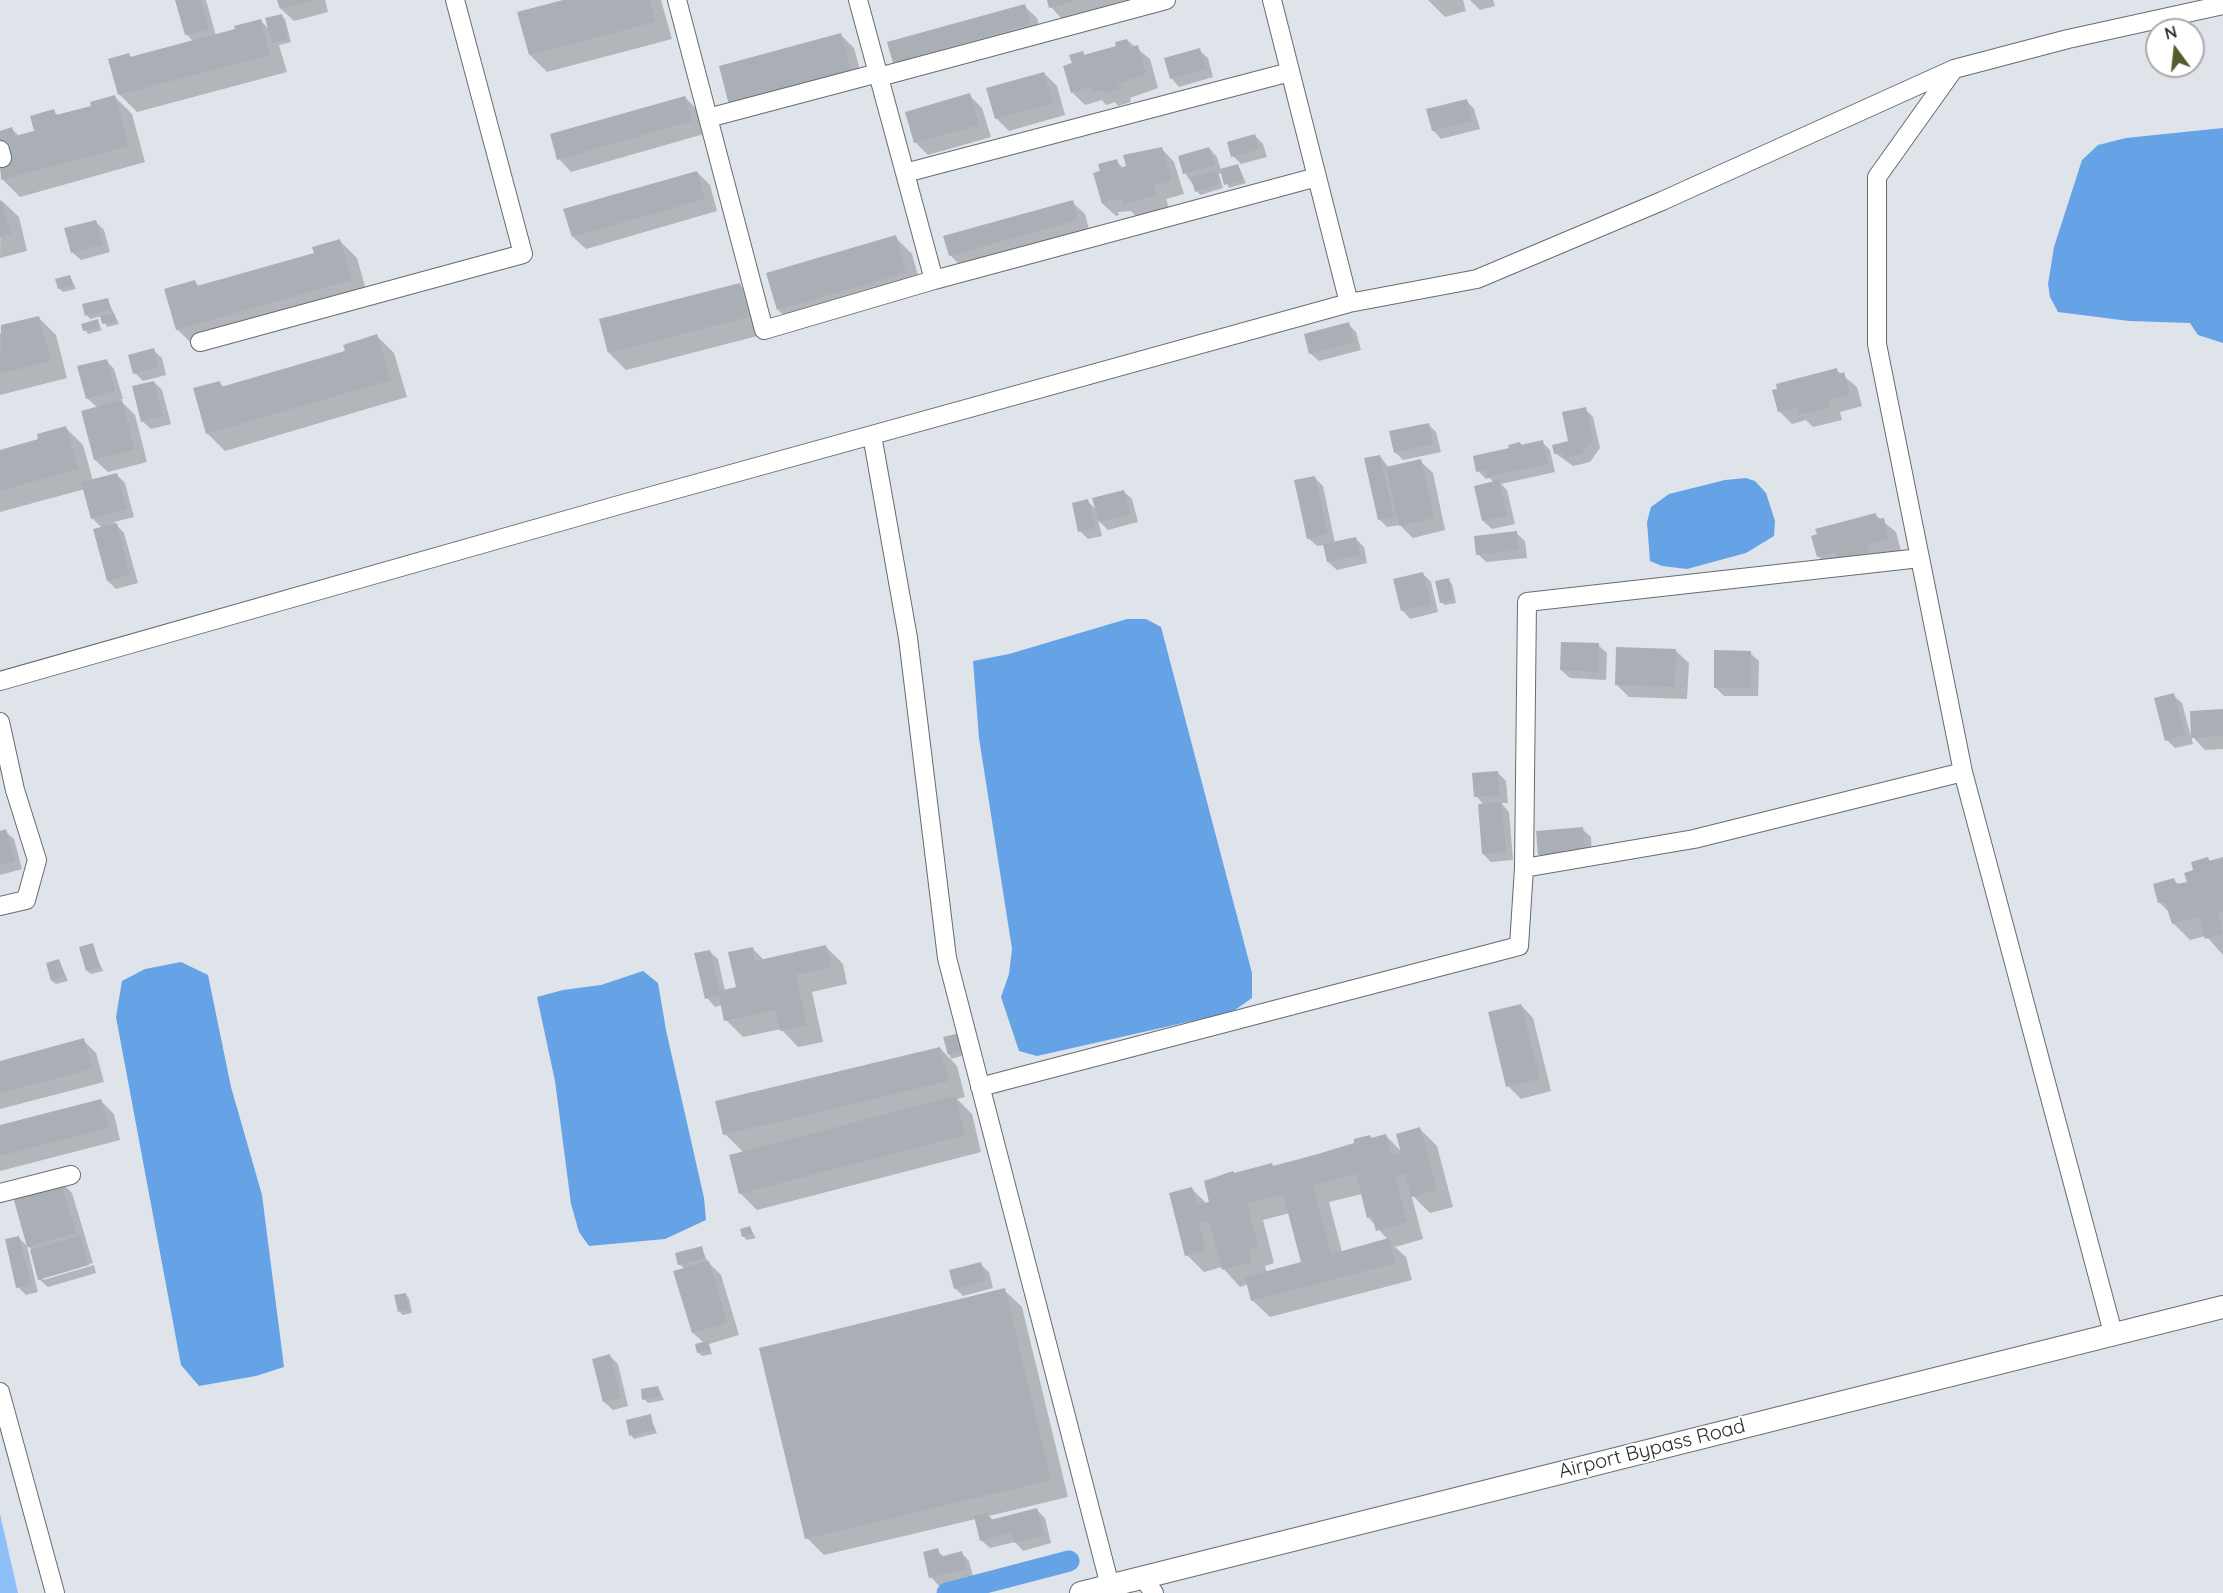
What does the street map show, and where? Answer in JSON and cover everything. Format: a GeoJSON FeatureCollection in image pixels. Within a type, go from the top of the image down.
{"type":"FeatureCollection","features":[{"type":"Feature","properties":{"kind":"street"},"geometry":{"type":"LineString","coordinates":[[201,342],[523,254],[454,0]]}},
{"type":"Feature","properties":{"kind":"street"},"geometry":{"type":"LineString","coordinates":[[677,0],[764,330],[933,280],[1317,177]]}},
{"type":"Feature","properties":{"kind":"street"},"geometry":{"type":"LineString","coordinates":[[858,0],[933,280]]}},
{"type":"Feature","properties":{"kind":"street"},"geometry":{"type":"LineString","coordinates":[[708,118],[1166,0]]}},
{"type":"Feature","properties":{"kind":"street"},"geometry":{"type":"LineString","coordinates":[[1272,0],[1349,303]]}},
{"type":"Feature","properties":{"kind":"street"},"geometry":{"type":"LineString","coordinates":[[0,681],[1349,303],[1477,279],[1662,201],[1954,69],[2068,39],[2223,5]]}},
{"type":"Feature","properties":{"kind":"street"},"geometry":{"type":"LineString","coordinates":[[1954,69],[1877,177],[1876,344],[1963,772],[2113,1333]]}},
{"type":"Feature","properties":{"kind":"street"},"geometry":{"type":"LineString","coordinates":[[905,173],[1290,72]]}},
{"type":"Feature","properties":{"kind":"street"},"geometry":{"type":"LineString","coordinates":[[872,435],[908,638],[946,958],[1110,1586]]}},
{"type":"Feature","properties":{"kind":"street"},"geometry":{"type":"LineString","coordinates":[[980,1087],[1519,946],[1524,868],[1527,602],[1920,558]]}},
{"type":"Feature","properties":{"kind":"street"},"geometry":{"type":"LineString","coordinates":[[0,722],[15,790],[37,860],[26,900],[0,906]]}},
{"type":"Feature","properties":{"kind":"street"},"geometry":{"type":"LineString","coordinates":[[1524,868],[1694,839],[1963,772]]}},
{"type":"Feature","properties":{"kind":"street"},"geometry":{"type":"LineString","coordinates":[[0,1193],[72,1175]]}},
{"type":"Feature","properties":{"kind":"street","name":"Airport Bypass Road"},"geometry":{"type":"LineString","coordinates":[[1082,1593],[1110,1586],[1148,1585],[2113,1333],[2223,1307]]}},
{"type":"Feature","properties":{"kind":"street"},"geometry":{"type":"LineString","coordinates":[[0,1392],[55,1593]]}},
{"type":"Feature","properties":{"kind":"shaded area"},"geometry":{"type":"Polygon","coordinates":[[[2223,128],[2223,343],[2198,335],[2190,323],[2129,321],[2058,312],[2050,297],[2048,284],[2054,247],[2082,160],[2098,145],[2126,138],[2223,128]]]}},
{"type":"Feature","properties":{"kind":"shaded area"},"geometry":{"type":"Polygon","coordinates":[[[1746,478],[1755,481],[1766,493],[1775,521],[1774,536],[1746,553],[1687,569],[1662,566],[1650,561],[1647,522],[1651,507],[1669,494],[1725,480],[1746,478]]]}},
{"type":"Feature","properties":{"kind":"shaded area"},"geometry":{"type":"Polygon","coordinates":[[[1127,619],[1146,619],[1161,627],[1252,973],[1252,998],[1232,1012],[1037,1056],[1019,1051],[1001,997],[1009,974],[1012,949],[979,738],[973,661],[1009,654],[1127,619]]]}},
{"type":"Feature","properties":{"kind":"shaded area"},"geometry":{"type":"Polygon","coordinates":[[[181,962],[208,975],[231,1087],[262,1195],[284,1367],[256,1376],[199,1386],[181,1365],[116,1017],[122,981],[145,969],[181,962]]]}},
{"type":"Feature","properties":{"kind":"shaded area"},"geometry":{"type":"Polygon","coordinates":[[[643,971],[658,983],[666,1030],[704,1198],[706,1220],[665,1239],[589,1246],[579,1232],[571,1204],[555,1081],[537,997],[563,990],[601,985],[643,971]]]}},
{"type":"Feature","properties":{"kind":"shaded area"},"geometry":{"type":"Polygon","coordinates":[[[0,1514],[18,1593],[0,1593],[0,1514]]]}},
{"type":"Feature","properties":{"kind":"building"},"geometry":{"type":"Polygon","coordinates":[[[175,0],[201,0],[209,29],[185,35],[175,0]]]}},
{"type":"Feature","properties":{"kind":"building"},"geometry":{"type":"Polygon","coordinates":[[[277,0],[312,0],[312,1],[280,9],[277,0]]]}},
{"type":"Feature","properties":{"kind":"building"},"geometry":{"type":"Polygon","coordinates":[[[563,0],[650,0],[655,22],[529,55],[517,12],[563,0]]]}},
{"type":"Feature","properties":{"kind":"building"},"geometry":{"type":"Polygon","coordinates":[[[1047,0],[1075,0],[1076,1],[1049,8],[1047,0]]]}},
{"type":"Feature","properties":{"kind":"building"},"geometry":{"type":"Polygon","coordinates":[[[1025,4],[1031,24],[893,63],[887,42],[1025,4]]]}},
{"type":"Feature","properties":{"kind":"building"},"geometry":{"type":"Polygon","coordinates":[[[282,14],[288,39],[272,43],[265,18],[282,14]]]}},
{"type":"Feature","properties":{"kind":"building"},"geometry":{"type":"Polygon","coordinates":[[[261,19],[270,55],[118,95],[108,59],[129,53],[130,57],[235,29],[234,26],[261,19]]]}},
{"type":"Feature","properties":{"kind":"building"},"geometry":{"type":"Polygon","coordinates":[[[841,33],[852,72],[729,105],[719,66],[841,33]]]}},
{"type":"Feature","properties":{"kind":"building"},"geometry":{"type":"Polygon","coordinates":[[[1127,39],[1130,47],[1138,45],[1146,75],[1129,80],[1118,85],[1120,89],[1104,94],[1103,90],[1092,93],[1090,87],[1071,93],[1063,66],[1072,63],[1069,55],[1083,51],[1084,55],[1116,46],[1115,42],[1127,39]]]}},
{"type":"Feature","properties":{"kind":"building"},"geometry":{"type":"Polygon","coordinates":[[[1200,48],[1206,69],[1170,79],[1164,58],[1200,48]]]}},
{"type":"Feature","properties":{"kind":"building"},"geometry":{"type":"Polygon","coordinates":[[[1044,72],[1053,103],[995,119],[986,88],[1044,72]]]}},
{"type":"Feature","properties":{"kind":"building"},"geometry":{"type":"Polygon","coordinates":[[[970,93],[979,125],[914,143],[905,112],[970,93]]]}},
{"type":"Feature","properties":{"kind":"building"},"geometry":{"type":"Polygon","coordinates":[[[115,95],[129,146],[1,180],[0,131],[12,127],[15,136],[34,131],[30,116],[54,109],[56,115],[91,106],[90,102],[115,95]]]}},
{"type":"Feature","properties":{"kind":"building"},"geometry":{"type":"Polygon","coordinates":[[[685,96],[692,121],[557,160],[550,134],[685,96]]]}},
{"type":"Feature","properties":{"kind":"building"},"geometry":{"type":"Polygon","coordinates":[[[1467,99],[1472,121],[1432,131],[1426,109],[1467,99]]]}},
{"type":"Feature","properties":{"kind":"building"},"geometry":{"type":"Polygon","coordinates":[[[1255,134],[1260,149],[1231,157],[1227,142],[1255,134]]]}},
{"type":"Feature","properties":{"kind":"building"},"geometry":{"type":"Polygon","coordinates":[[[1162,147],[1172,181],[1154,186],[1157,195],[1123,205],[1121,199],[1114,201],[1113,198],[1102,204],[1093,173],[1100,171],[1098,164],[1117,159],[1120,168],[1126,166],[1123,155],[1162,147]]]}},
{"type":"Feature","properties":{"kind":"building"},"geometry":{"type":"Polygon","coordinates":[[[1209,147],[1215,165],[1183,174],[1178,156],[1209,147]]]}},
{"type":"Feature","properties":{"kind":"building"},"geometry":{"type":"Polygon","coordinates":[[[1238,164],[1243,180],[1224,185],[1220,169],[1238,164]]]}},
{"type":"Feature","properties":{"kind":"building"},"geometry":{"type":"Polygon","coordinates":[[[1216,170],[1220,184],[1195,192],[1191,177],[1216,170]]]}},
{"type":"Feature","properties":{"kind":"building"},"geometry":{"type":"Polygon","coordinates":[[[697,171],[705,199],[572,237],[563,209],[697,171]]]}},
{"type":"Feature","properties":{"kind":"building"},"geometry":{"type":"Polygon","coordinates":[[[0,199],[11,234],[0,237],[0,199]]]}},
{"type":"Feature","properties":{"kind":"building"},"geometry":{"type":"Polygon","coordinates":[[[1073,200],[1078,220],[949,256],[943,236],[1073,200]]]}},
{"type":"Feature","properties":{"kind":"building"},"geometry":{"type":"Polygon","coordinates":[[[96,220],[103,244],[71,253],[64,228],[96,220]]]}},
{"type":"Feature","properties":{"kind":"building"},"geometry":{"type":"Polygon","coordinates":[[[896,235],[906,273],[777,310],[766,273],[896,235]]]}},
{"type":"Feature","properties":{"kind":"building"},"geometry":{"type":"Polygon","coordinates":[[[340,239],[352,280],[176,330],[164,289],[195,280],[197,286],[314,253],[312,247],[340,239]]]}},
{"type":"Feature","properties":{"kind":"building"},"geometry":{"type":"Polygon","coordinates":[[[70,275],[73,285],[58,289],[55,279],[70,275]]]}},
{"type":"Feature","properties":{"kind":"building"},"geometry":{"type":"Polygon","coordinates":[[[740,283],[749,317],[608,353],[599,319],[740,283]]]}},
{"type":"Feature","properties":{"kind":"building"},"geometry":{"type":"Polygon","coordinates":[[[108,298],[111,309],[85,316],[82,304],[108,298]]]}},
{"type":"Feature","properties":{"kind":"building"},"geometry":{"type":"Polygon","coordinates":[[[114,313],[117,321],[102,324],[100,316],[114,313]]]}},
{"type":"Feature","properties":{"kind":"building"},"geometry":{"type":"Polygon","coordinates":[[[39,316],[51,361],[0,374],[1,325],[39,316]]]}},
{"type":"Feature","properties":{"kind":"building"},"geometry":{"type":"Polygon","coordinates":[[[98,319],[100,327],[83,331],[81,324],[98,319]]]}},
{"type":"Feature","properties":{"kind":"building"},"geometry":{"type":"Polygon","coordinates":[[[1349,322],[1354,342],[1309,354],[1304,334],[1349,322]]]}},
{"type":"Feature","properties":{"kind":"building"},"geometry":{"type":"Polygon","coordinates":[[[377,334],[391,380],[206,434],[193,388],[220,381],[221,387],[345,351],[343,345],[377,334]]]}},
{"type":"Feature","properties":{"kind":"building"},"geometry":{"type":"Polygon","coordinates":[[[154,348],[159,367],[133,374],[128,355],[154,348]]]}},
{"type":"Feature","properties":{"kind":"building"},"geometry":{"type":"Polygon","coordinates":[[[107,359],[115,391],[86,399],[77,366],[107,359]]]}},
{"type":"Feature","properties":{"kind":"building"},"geometry":{"type":"Polygon","coordinates":[[[1837,368],[1838,374],[1844,372],[1850,394],[1828,400],[1830,407],[1799,415],[1797,407],[1778,412],[1772,390],[1777,389],[1776,384],[1837,368]]]}},
{"type":"Feature","properties":{"kind":"building"},"geometry":{"type":"Polygon","coordinates":[[[154,381],[163,416],[141,422],[132,386],[154,381]]]}},
{"type":"Feature","properties":{"kind":"building"},"geometry":{"type":"Polygon","coordinates":[[[122,400],[135,450],[94,460],[81,411],[122,400]]]}},
{"type":"Feature","properties":{"kind":"building"},"geometry":{"type":"Polygon","coordinates":[[[1586,407],[1593,439],[1582,454],[1563,458],[1562,453],[1554,454],[1552,445],[1568,441],[1562,412],[1586,407]]]}},
{"type":"Feature","properties":{"kind":"building"},"geometry":{"type":"Polygon","coordinates":[[[1429,423],[1433,444],[1394,453],[1389,431],[1429,423]]]}},
{"type":"Feature","properties":{"kind":"building"},"geometry":{"type":"Polygon","coordinates":[[[66,426],[78,469],[0,491],[0,450],[38,439],[37,434],[66,426]]]}},
{"type":"Feature","properties":{"kind":"building"},"geometry":{"type":"Polygon","coordinates":[[[1543,440],[1548,464],[1487,477],[1485,470],[1476,472],[1473,456],[1509,448],[1508,445],[1520,442],[1521,445],[1543,440]]]}},
{"type":"Feature","properties":{"kind":"building"},"geometry":{"type":"Polygon","coordinates":[[[1380,455],[1394,517],[1378,520],[1364,458],[1380,455]]]}},
{"type":"Feature","properties":{"kind":"building"},"geometry":{"type":"Polygon","coordinates":[[[1421,459],[1434,518],[1399,526],[1386,467],[1421,459]]]}},
{"type":"Feature","properties":{"kind":"building"},"geometry":{"type":"Polygon","coordinates":[[[117,473],[127,509],[91,519],[81,482],[117,473]]]}},
{"type":"Feature","properties":{"kind":"building"},"geometry":{"type":"Polygon","coordinates":[[[1315,476],[1328,534],[1307,539],[1294,480],[1315,476]]]}},
{"type":"Feature","properties":{"kind":"building"},"geometry":{"type":"Polygon","coordinates":[[[1499,480],[1507,516],[1482,521],[1474,486],[1499,480]]]}},
{"type":"Feature","properties":{"kind":"building"},"geometry":{"type":"Polygon","coordinates":[[[1124,490],[1131,514],[1099,522],[1092,498],[1124,490]]]}},
{"type":"Feature","properties":{"kind":"building"},"geometry":{"type":"Polygon","coordinates":[[[1088,499],[1095,528],[1078,532],[1072,503],[1088,499]]]}},
{"type":"Feature","properties":{"kind":"building"},"geometry":{"type":"Polygon","coordinates":[[[1876,513],[1877,519],[1884,518],[1889,539],[1867,545],[1869,552],[1838,560],[1836,552],[1817,557],[1811,536],[1817,534],[1815,529],[1876,513]]]}},
{"type":"Feature","properties":{"kind":"building"},"geometry":{"type":"Polygon","coordinates":[[[117,523],[130,575],[107,581],[93,529],[117,523]]]}},
{"type":"Feature","properties":{"kind":"building"},"geometry":{"type":"Polygon","coordinates":[[[1517,531],[1519,550],[1476,555],[1474,536],[1517,531]]]}},
{"type":"Feature","properties":{"kind":"building"},"geometry":{"type":"Polygon","coordinates":[[[1356,537],[1360,555],[1327,562],[1323,544],[1356,537]]]}},
{"type":"Feature","properties":{"kind":"building"},"geometry":{"type":"Polygon","coordinates":[[[1423,572],[1431,604],[1401,611],[1393,579],[1423,572]]]}},
{"type":"Feature","properties":{"kind":"building"},"geometry":{"type":"Polygon","coordinates":[[[1449,578],[1453,600],[1440,603],[1435,581],[1449,578]]]}},
{"type":"Feature","properties":{"kind":"building"},"geometry":{"type":"Polygon","coordinates":[[[1561,642],[1599,643],[1598,672],[1560,670],[1561,642]]]}},
{"type":"Feature","properties":{"kind":"building"},"geometry":{"type":"Polygon","coordinates":[[[1616,647],[1676,649],[1675,687],[1615,685],[1616,647]]]}},
{"type":"Feature","properties":{"kind":"building"},"geometry":{"type":"Polygon","coordinates":[[[1714,650],[1751,651],[1751,688],[1714,688],[1714,650]]]}},
{"type":"Feature","properties":{"kind":"building"},"geometry":{"type":"Polygon","coordinates":[[[2174,693],[2185,735],[2165,741],[2154,698],[2174,693]]]}},
{"type":"Feature","properties":{"kind":"building"},"geometry":{"type":"Polygon","coordinates":[[[2223,709],[2223,736],[2191,738],[2190,711],[2223,709]]]}},
{"type":"Feature","properties":{"kind":"building"},"geometry":{"type":"Polygon","coordinates":[[[1498,771],[1500,795],[1474,797],[1472,773],[1498,771]]]}},
{"type":"Feature","properties":{"kind":"building"},"geometry":{"type":"Polygon","coordinates":[[[1502,802],[1506,852],[1482,854],[1478,804],[1502,802]]]}},
{"type":"Feature","properties":{"kind":"building"},"geometry":{"type":"Polygon","coordinates":[[[1583,827],[1585,851],[1538,855],[1536,831],[1583,827]]]}},
{"type":"Feature","properties":{"kind":"building"},"geometry":{"type":"Polygon","coordinates":[[[6,829],[15,861],[0,865],[0,831],[6,829]]]}},
{"type":"Feature","properties":{"kind":"building"},"geometry":{"type":"Polygon","coordinates":[[[2208,857],[2209,861],[2223,857],[2223,911],[2218,912],[2223,934],[2205,939],[2199,917],[2172,924],[2165,902],[2158,903],[2153,884],[2174,878],[2176,884],[2187,882],[2184,873],[2193,870],[2191,862],[2208,857]]]}},
{"type":"Feature","properties":{"kind":"building"},"geometry":{"type":"Polygon","coordinates":[[[93,943],[100,967],[86,971],[79,947],[93,943]]]}},
{"type":"Feature","properties":{"kind":"building"},"geometry":{"type":"Polygon","coordinates":[[[826,945],[831,967],[796,975],[807,1025],[780,1031],[775,1010],[724,1021],[719,996],[705,999],[694,953],[710,950],[720,991],[736,987],[728,952],[753,947],[755,961],[826,945]]]}},
{"type":"Feature","properties":{"kind":"building"},"geometry":{"type":"Polygon","coordinates":[[[59,959],[65,977],[51,981],[46,963],[59,959]]]}},
{"type":"Feature","properties":{"kind":"building"},"geometry":{"type":"Polygon","coordinates":[[[1521,1004],[1540,1079],[1506,1087],[1488,1012],[1521,1004]]]}},
{"type":"Feature","properties":{"kind":"building"},"geometry":{"type":"Polygon","coordinates":[[[964,1032],[969,1049],[948,1055],[943,1037],[964,1032]]]}},
{"type":"Feature","properties":{"kind":"building"},"geometry":{"type":"Polygon","coordinates":[[[84,1038],[92,1069],[0,1093],[0,1061],[84,1038]]]}},
{"type":"Feature","properties":{"kind":"building"},"geometry":{"type":"Polygon","coordinates":[[[940,1047],[949,1081],[723,1135],[715,1101],[940,1047]]]}},
{"type":"Feature","properties":{"kind":"building"},"geometry":{"type":"Polygon","coordinates":[[[955,1096],[965,1135],[739,1194],[729,1155],[955,1096]]]}},
{"type":"Feature","properties":{"kind":"building"},"geometry":{"type":"Polygon","coordinates":[[[101,1099],[109,1128],[0,1156],[0,1125],[101,1099]]]}},
{"type":"Feature","properties":{"kind":"building"},"geometry":{"type":"Polygon","coordinates":[[[1420,1127],[1437,1190],[1411,1197],[1405,1173],[1395,1176],[1407,1222],[1376,1231],[1372,1216],[1367,1218],[1356,1174],[1313,1185],[1331,1254],[1389,1238],[1396,1263],[1251,1301],[1245,1277],[1301,1262],[1283,1194],[1247,1203],[1258,1246],[1249,1249],[1252,1262],[1222,1270],[1209,1221],[1199,1223],[1206,1250],[1185,1256],[1169,1193],[1192,1187],[1197,1205],[1209,1202],[1204,1181],[1233,1171],[1234,1173],[1272,1163],[1273,1166],[1318,1154],[1354,1143],[1354,1139],[1370,1135],[1371,1138],[1386,1134],[1392,1155],[1401,1153],[1396,1134],[1420,1127]]]}},
{"type":"Feature","properties":{"kind":"building"},"geometry":{"type":"Polygon","coordinates":[[[60,1179],[76,1233],[27,1247],[12,1193],[60,1179]]]}},
{"type":"Feature","properties":{"kind":"building"},"geometry":{"type":"Polygon","coordinates":[[[750,1226],[753,1234],[742,1237],[740,1229],[750,1226]]]}},
{"type":"Feature","properties":{"kind":"building"},"geometry":{"type":"Polygon","coordinates":[[[19,1236],[31,1284],[16,1288],[5,1239],[19,1236]]]}},
{"type":"Feature","properties":{"kind":"building"},"geometry":{"type":"Polygon","coordinates":[[[80,1236],[89,1265],[38,1280],[30,1250],[80,1236]]]}},
{"type":"Feature","properties":{"kind":"building"},"geometry":{"type":"Polygon","coordinates":[[[702,1246],[705,1258],[678,1265],[675,1253],[702,1246]]]}},
{"type":"Feature","properties":{"kind":"building"},"geometry":{"type":"Polygon","coordinates":[[[709,1261],[727,1323],[692,1333],[673,1271],[709,1261]]]}},
{"type":"Feature","properties":{"kind":"building"},"geometry":{"type":"Polygon","coordinates":[[[981,1262],[986,1280],[954,1289],[949,1270],[981,1262]]]}},
{"type":"Feature","properties":{"kind":"building"},"geometry":{"type":"Polygon","coordinates":[[[1005,1288],[1051,1480],[805,1539],[759,1348],[1005,1288]]]}},
{"type":"Feature","properties":{"kind":"building"},"geometry":{"type":"Polygon","coordinates":[[[406,1293],[409,1309],[398,1312],[394,1295],[406,1293]]]}},
{"type":"Feature","properties":{"kind":"building"},"geometry":{"type":"Polygon","coordinates":[[[707,1341],[710,1350],[697,1353],[695,1344],[707,1341]]]}},
{"type":"Feature","properties":{"kind":"building"},"geometry":{"type":"Polygon","coordinates":[[[610,1354],[621,1398],[603,1402],[592,1359],[610,1354]]]}},
{"type":"Feature","properties":{"kind":"building"},"geometry":{"type":"Polygon","coordinates":[[[658,1386],[661,1396],[642,1400],[641,1389],[658,1386]]]}},
{"type":"Feature","properties":{"kind":"building"},"geometry":{"type":"Polygon","coordinates":[[[651,1414],[654,1430],[629,1436],[626,1420],[651,1414]]]}},
{"type":"Feature","properties":{"kind":"building"},"geometry":{"type":"Polygon","coordinates":[[[1037,1508],[1044,1535],[1014,1543],[1012,1533],[980,1541],[974,1516],[988,1512],[990,1520],[1037,1508]]]}},
{"type":"Feature","properties":{"kind":"building"},"geometry":{"type":"Polygon","coordinates":[[[938,1548],[940,1557],[962,1551],[966,1569],[929,1578],[923,1552],[938,1548]]]}},
{"type":"Feature","properties":{"kind":"waterway"},"geometry":{"type":"LineString","coordinates":[[947,1593],[1069,1561]]}}]}
